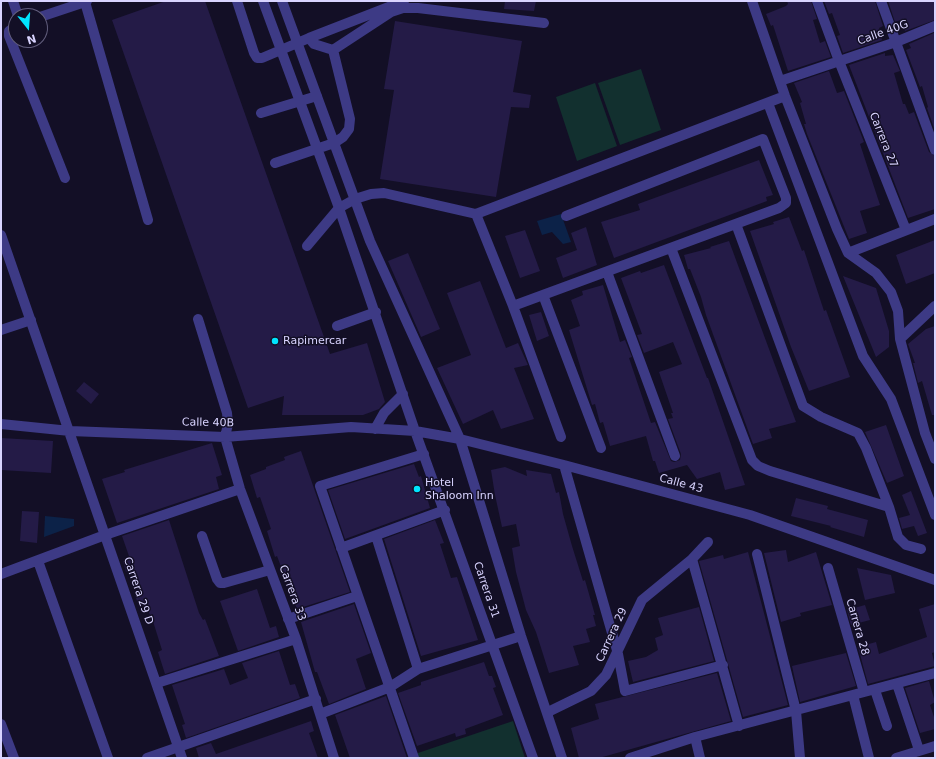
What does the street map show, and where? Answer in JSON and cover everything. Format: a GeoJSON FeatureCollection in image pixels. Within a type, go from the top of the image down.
{"type":"FeatureCollection","features":[{"type":"Feature","properties":{"kind":"street"},"geometry":{"type":"LineString","coordinates":[[237,1],[257,58],[262,58],[308,38],[404,1]]}},
{"type":"Feature","properties":{"kind":"street","name":"Carrera 31"},"geometry":{"type":"LineString","coordinates":[[263,1],[340,208],[415,431],[445,510],[533,758]]}},
{"type":"Feature","properties":{"kind":"street","name":"Carrera 31"},"geometry":{"type":"LineString","coordinates":[[282,1],[296,43],[370,241],[460,439],[521,636],[548,712],[562,758]]}},
{"type":"Feature","properties":{"kind":"street"},"geometry":{"type":"LineString","coordinates":[[752,1],[785,96],[836,229],[848,253],[876,273],[891,292],[898,311],[900,339],[930,431],[935,459]]}},
{"type":"Feature","properties":{"kind":"street","name":"Carrera 27"},"geometry":{"type":"LineString","coordinates":[[817,1],[839,61],[906,230]]}},
{"type":"Feature","properties":{"kind":"street"},"geometry":{"type":"LineString","coordinates":[[881,1],[935,150]]}},
{"type":"Feature","properties":{"kind":"street"},"geometry":{"type":"LineString","coordinates":[[48,14],[86,2],[148,220]]}},
{"type":"Feature","properties":{"kind":"street"},"geometry":{"type":"LineString","coordinates":[[333,50],[391,12],[403,8],[418,8],[544,23]]}},
{"type":"Feature","properties":{"kind":"street","name":"Calle 40G"},"geometry":{"type":"LineString","coordinates":[[780,81],[896,42],[935,26]]}},
{"type":"Feature","properties":{"kind":"street"},"geometry":{"type":"LineString","coordinates":[[308,38],[314,44],[333,50]]}},
{"type":"Feature","properties":{"kind":"street"},"geometry":{"type":"LineString","coordinates":[[14,48],[65,178]]}},
{"type":"Feature","properties":{"kind":"street"},"geometry":{"type":"LineString","coordinates":[[275,162],[334,143],[343,137],[349,129],[350,119],[333,50]]}},
{"type":"Feature","properties":{"kind":"street"},"geometry":{"type":"LineString","coordinates":[[261,113],[317,96]]}},
{"type":"Feature","properties":{"kind":"street"},"geometry":{"type":"LineString","coordinates":[[307,246],[340,208],[355,199],[371,194],[384,193],[476,214],[785,96]]}},
{"type":"Feature","properties":{"kind":"street"},"geometry":{"type":"LineString","coordinates":[[768,103],[863,356],[891,399],[935,515]]}},
{"type":"Feature","properties":{"kind":"street"},"geometry":{"type":"LineString","coordinates":[[514,306],[779,208],[786,203],[786,198],[763,139],[566,216]]}},
{"type":"Feature","properties":{"kind":"street"},"geometry":{"type":"LineString","coordinates":[[476,214],[514,306],[561,437]]}},
{"type":"Feature","properties":{"kind":"street"},"geometry":{"type":"LineString","coordinates":[[848,253],[935,219]]}},
{"type":"Feature","properties":{"kind":"street"},"geometry":{"type":"LineString","coordinates":[[736,224],[803,406],[821,417],[858,433],[866,448],[889,507],[898,537],[906,545],[921,549]]}},
{"type":"Feature","properties":{"kind":"street","name":"Carrera 29 D"},"geometry":{"type":"LineString","coordinates":[[1,235],[3,248],[31,320],[70,431],[182,758]]}},
{"type":"Feature","properties":{"kind":"street"},"geometry":{"type":"LineString","coordinates":[[671,248],[752,460],[758,466],[770,471],[889,507]]}},
{"type":"Feature","properties":{"kind":"street"},"geometry":{"type":"LineString","coordinates":[[607,272],[675,456]]}},
{"type":"Feature","properties":{"kind":"street"},"geometry":{"type":"LineString","coordinates":[[543,295],[601,448]]}},
{"type":"Feature","properties":{"kind":"street"},"geometry":{"type":"LineString","coordinates":[[900,339],[935,306]]}},
{"type":"Feature","properties":{"kind":"street"},"geometry":{"type":"LineString","coordinates":[[337,326],[376,312]]}},
{"type":"Feature","properties":{"kind":"street"},"geometry":{"type":"LineString","coordinates":[[198,319],[227,413],[228,424],[225,437]]}},
{"type":"Feature","properties":{"kind":"street"},"geometry":{"type":"LineString","coordinates":[[1,330],[31,320]]}},
{"type":"Feature","properties":{"kind":"street"},"geometry":{"type":"LineString","coordinates":[[376,428],[384,413],[403,394]]}},
{"type":"Feature","properties":{"kind":"street","name":"Calle 40B"},"geometry":{"type":"LineString","coordinates":[[1,424],[70,431],[225,437],[350,427],[415,431]]}},
{"type":"Feature","properties":{"kind":"street","name":"Calle 43"},"geometry":{"type":"LineString","coordinates":[[415,431],[460,439],[750,514],[935,580]]}},
{"type":"Feature","properties":{"kind":"street","name":"Carrera 33"},"geometry":{"type":"LineString","coordinates":[[225,437],[240,489],[296,639],[316,699],[333,758]]}},
{"type":"Feature","properties":{"kind":"street"},"geometry":{"type":"LineString","coordinates":[[414,758],[320,486],[424,454]]}},
{"type":"Feature","properties":{"kind":"street"},"geometry":{"type":"LineString","coordinates":[[564,465],[618,654],[625,691],[723,665]]}},
{"type":"Feature","properties":{"kind":"street"},"geometry":{"type":"LineString","coordinates":[[1,574],[105,535],[240,489]]}},
{"type":"Feature","properties":{"kind":"street"},"geometry":{"type":"LineString","coordinates":[[341,548],[445,510]]}},
{"type":"Feature","properties":{"kind":"street"},"geometry":{"type":"LineString","coordinates":[[202,536],[217,579],[220,583],[270,570]]}},
{"type":"Feature","properties":{"kind":"street"},"geometry":{"type":"LineString","coordinates":[[376,536],[418,669]]}},
{"type":"Feature","properties":{"kind":"street","name":"Carrera 29"},"geometry":{"type":"LineString","coordinates":[[548,712],[591,691],[606,675],[618,654],[642,600],[692,559],[708,542]]}},
{"type":"Feature","properties":{"kind":"street"},"geometry":{"type":"LineString","coordinates":[[757,554],[796,711],[800,758]]}},
{"type":"Feature","properties":{"kind":"street"},"geometry":{"type":"LineString","coordinates":[[692,559],[739,726]]}},
{"type":"Feature","properties":{"kind":"street"},"geometry":{"type":"LineString","coordinates":[[38,561],[108,758]]}},
{"type":"Feature","properties":{"kind":"street","name":"Carrera 28"},"geometry":{"type":"LineString","coordinates":[[828,568],[864,692]]}},
{"type":"Feature","properties":{"kind":"street"},"geometry":{"type":"LineString","coordinates":[[288,619],[357,596]]}},
{"type":"Feature","properties":{"kind":"street"},"geometry":{"type":"LineString","coordinates":[[320,714],[390,687],[418,669],[521,636]]}},
{"type":"Feature","properties":{"kind":"street"},"geometry":{"type":"LineString","coordinates":[[157,683],[296,639]]}},
{"type":"Feature","properties":{"kind":"street"},"geometry":{"type":"LineString","coordinates":[[630,758],[695,737],[935,673]]}},
{"type":"Feature","properties":{"kind":"street"},"geometry":{"type":"LineString","coordinates":[[897,684],[919,750]]}},
{"type":"Feature","properties":{"kind":"street"},"geometry":{"type":"LineString","coordinates":[[875,690],[887,726]]}},
{"type":"Feature","properties":{"kind":"street"},"geometry":{"type":"LineString","coordinates":[[853,695],[869,758]]}},
{"type":"Feature","properties":{"kind":"street"},"geometry":{"type":"LineString","coordinates":[[147,758],[316,699]]}},
{"type":"Feature","properties":{"kind":"street"},"geometry":{"type":"LineString","coordinates":[[1,724],[14,758]]}},
{"type":"Feature","properties":{"kind":"street"},"geometry":{"type":"LineString","coordinates":[[695,737],[700,758]]}},
{"type":"Feature","properties":{"kind":"street"},"geometry":{"type":"LineString","coordinates":[[896,758],[935,746]]}},
{"type":"Feature","properties":{"kind":"green space"},"geometry":{"type":"Polygon","coordinates":[[[641,69],[661,130],[620,145],[598,83],[641,69]]]}},
{"type":"Feature","properties":{"kind":"green space"},"geometry":{"type":"Polygon","coordinates":[[[595,83],[617,146],[577,161],[556,97],[595,83]]]}},
{"type":"Feature","properties":{"kind":"green space"},"geometry":{"type":"Polygon","coordinates":[[[513,721],[525,758],[413,758],[412,755],[513,721]]]}},
{"type":"Feature","properties":{"kind":"water"},"geometry":{"type":"Polygon","coordinates":[[[561,214],[571,242],[563,244],[552,232],[542,235],[537,221],[561,214]]]}},
{"type":"Feature","properties":{"kind":"water"},"geometry":{"type":"Polygon","coordinates":[[[45,516],[74,519],[74,526],[44,537],[45,516]]]}},
{"type":"Feature","properties":{"kind":"building"},"geometry":{"type":"Polygon","coordinates":[[[166,1],[205,1],[330,354],[367,343],[385,402],[379,409],[363,415],[282,415],[284,396],[248,408],[112,20],[166,1]]]}},
{"type":"Feature","properties":{"kind":"building"},"geometry":{"type":"Polygon","coordinates":[[[505,1],[536,1],[534,11],[504,9],[505,1]]]}},
{"type":"Feature","properties":{"kind":"building"},"geometry":{"type":"Polygon","coordinates":[[[787,1],[811,1],[817,19],[813,20],[820,43],[825,41],[831,57],[788,71],[773,25],[771,26],[766,14],[786,6],[788,4],[787,1]]]}},
{"type":"Feature","properties":{"kind":"building"},"geometry":{"type":"Polygon","coordinates":[[[824,1],[875,1],[883,26],[879,28],[882,40],[843,53],[837,36],[840,35],[832,13],[829,14],[824,1]]]}},
{"type":"Feature","properties":{"kind":"building"},"geometry":{"type":"Polygon","coordinates":[[[888,1],[935,1],[935,20],[905,31],[901,20],[895,22],[888,1]]]}},
{"type":"Feature","properties":{"kind":"building"},"geometry":{"type":"Polygon","coordinates":[[[395,21],[522,41],[513,92],[531,95],[529,108],[511,107],[496,197],[380,179],[394,90],[384,89],[395,21]]]}},
{"type":"Feature","properties":{"kind":"building"},"geometry":{"type":"Polygon","coordinates":[[[934,33],[935,131],[927,108],[922,86],[920,87],[906,50],[911,48],[909,44],[934,33]]]}},
{"type":"Feature","properties":{"kind":"building"},"geometry":{"type":"Polygon","coordinates":[[[885,53],[885,56],[893,55],[900,71],[894,73],[903,104],[905,104],[909,114],[914,112],[929,152],[935,156],[935,209],[908,218],[849,65],[885,53]]]}},
{"type":"Feature","properties":{"kind":"building"},"geometry":{"type":"Polygon","coordinates":[[[829,71],[837,93],[844,91],[864,142],[860,144],[880,205],[860,211],[867,233],[849,239],[807,134],[804,124],[806,124],[800,103],[802,102],[794,83],[829,71]]]}},
{"type":"Feature","properties":{"kind":"building"},"geometry":{"type":"Polygon","coordinates":[[[759,160],[773,195],[766,197],[767,201],[614,258],[601,222],[640,210],[638,204],[759,160]]]}},
{"type":"Feature","properties":{"kind":"building"},"geometry":{"type":"Polygon","coordinates":[[[789,217],[802,251],[804,250],[824,311],[826,310],[850,377],[809,391],[791,347],[750,231],[774,224],[773,222],[789,217]]]}},
{"type":"Feature","properties":{"kind":"building"},"geometry":{"type":"Polygon","coordinates":[[[586,227],[597,265],[563,278],[556,258],[577,250],[571,233],[586,227]]]}},
{"type":"Feature","properties":{"kind":"building"},"geometry":{"type":"Polygon","coordinates":[[[525,230],[540,271],[520,278],[505,236],[525,230]]]}},
{"type":"Feature","properties":{"kind":"building"},"geometry":{"type":"Polygon","coordinates":[[[935,240],[935,273],[906,284],[896,255],[935,240]]]}},
{"type":"Feature","properties":{"kind":"building"},"geometry":{"type":"Polygon","coordinates":[[[729,241],[796,422],[769,429],[772,438],[753,444],[706,315],[701,297],[690,269],[688,269],[684,255],[711,248],[710,247],[729,241]]]}},
{"type":"Feature","properties":{"kind":"building"},"geometry":{"type":"Polygon","coordinates":[[[408,253],[440,329],[421,337],[388,261],[408,253]]]}},
{"type":"Feature","properties":{"kind":"building"},"geometry":{"type":"Polygon","coordinates":[[[664,265],[708,378],[745,485],[725,490],[720,472],[697,479],[687,465],[659,473],[655,461],[653,461],[646,436],[610,446],[603,422],[600,423],[595,404],[592,405],[569,330],[580,326],[571,300],[583,295],[582,291],[603,285],[620,342],[625,340],[632,357],[629,358],[651,423],[655,422],[671,461],[674,462],[680,460],[681,454],[668,419],[673,418],[671,413],[673,413],[659,372],[682,364],[673,342],[644,353],[637,335],[642,334],[621,278],[640,271],[641,273],[664,265]]]}},
{"type":"Feature","properties":{"kind":"building"},"geometry":{"type":"Polygon","coordinates":[[[843,276],[876,288],[889,331],[889,347],[876,357],[843,276]]]}},
{"type":"Feature","properties":{"kind":"building"},"geometry":{"type":"Polygon","coordinates":[[[480,281],[506,348],[518,343],[528,365],[514,368],[534,419],[501,429],[493,410],[463,424],[437,368],[471,355],[447,293],[480,281]]]}},
{"type":"Feature","properties":{"kind":"building"},"geometry":{"type":"Polygon","coordinates":[[[541,312],[549,336],[537,341],[529,315],[541,312]]]}},
{"type":"Feature","properties":{"kind":"building"},"geometry":{"type":"Polygon","coordinates":[[[935,326],[935,415],[932,415],[922,381],[918,383],[913,363],[915,363],[908,344],[926,329],[935,326]]]}},
{"type":"Feature","properties":{"kind":"building"},"geometry":{"type":"Polygon","coordinates":[[[84,382],[99,394],[91,404],[76,391],[84,382]]]}},
{"type":"Feature","properties":{"kind":"building"},"geometry":{"type":"Polygon","coordinates":[[[886,425],[904,476],[887,483],[865,432],[886,425]]]}},
{"type":"Feature","properties":{"kind":"building"},"geometry":{"type":"Polygon","coordinates":[[[1,438],[53,441],[51,473],[1,470],[1,438]]]}},
{"type":"Feature","properties":{"kind":"building"},"geometry":{"type":"Polygon","coordinates":[[[212,443],[222,475],[216,477],[219,489],[117,523],[102,479],[125,472],[124,470],[212,443]]]}},
{"type":"Feature","properties":{"kind":"building"},"geometry":{"type":"Polygon","coordinates":[[[301,451],[350,592],[297,609],[277,556],[275,557],[267,531],[271,529],[260,497],[257,498],[250,475],[285,460],[284,457],[301,451]]]}},
{"type":"Feature","properties":{"kind":"building"},"geometry":{"type":"Polygon","coordinates":[[[414,464],[419,477],[421,476],[430,508],[345,539],[328,490],[414,464]]]}},
{"type":"Feature","properties":{"kind":"building"},"geometry":{"type":"Polygon","coordinates":[[[505,467],[527,476],[526,470],[551,474],[556,493],[559,492],[563,514],[572,546],[583,581],[585,580],[595,615],[593,615],[596,626],[586,629],[590,642],[573,646],[579,665],[549,673],[536,632],[526,610],[516,572],[512,548],[520,546],[516,524],[502,527],[495,495],[491,470],[505,467]]]}},
{"type":"Feature","properties":{"kind":"building"},"geometry":{"type":"Polygon","coordinates":[[[911,491],[927,533],[918,536],[914,526],[902,529],[899,518],[910,515],[902,495],[911,491]]]}},
{"type":"Feature","properties":{"kind":"building"},"geometry":{"type":"Polygon","coordinates":[[[796,498],[828,506],[827,509],[868,520],[864,537],[830,527],[831,526],[791,516],[796,498]]]}},
{"type":"Feature","properties":{"kind":"building"},"geometry":{"type":"Polygon","coordinates":[[[22,511],[39,512],[37,543],[20,541],[22,511]]]}},
{"type":"Feature","properties":{"kind":"building"},"geometry":{"type":"Polygon","coordinates":[[[169,520],[199,613],[203,620],[205,619],[219,656],[165,674],[158,652],[162,650],[151,615],[146,605],[139,607],[135,595],[140,594],[132,570],[126,572],[123,561],[130,559],[122,536],[169,520]]]}},
{"type":"Feature","properties":{"kind":"building"},"geometry":{"type":"Polygon","coordinates":[[[435,520],[444,543],[440,544],[451,578],[457,577],[478,640],[421,656],[384,539],[435,520]]]}},
{"type":"Feature","properties":{"kind":"building"},"geometry":{"type":"Polygon","coordinates":[[[786,550],[788,562],[816,552],[832,605],[800,613],[801,616],[781,622],[764,553],[786,550]]]}},
{"type":"Feature","properties":{"kind":"building"},"geometry":{"type":"Polygon","coordinates":[[[748,552],[788,705],[743,717],[699,561],[723,555],[724,559],[748,552]]]}},
{"type":"Feature","properties":{"kind":"building"},"geometry":{"type":"Polygon","coordinates":[[[857,568],[891,575],[895,593],[865,600],[857,568]]]}},
{"type":"Feature","properties":{"kind":"building"},"geometry":{"type":"Polygon","coordinates":[[[257,589],[270,628],[276,626],[279,637],[238,651],[220,601],[257,589]]]}},
{"type":"Feature","properties":{"kind":"building"},"geometry":{"type":"Polygon","coordinates":[[[354,604],[371,653],[356,659],[366,689],[329,704],[317,672],[315,672],[301,622],[354,604]]]}},
{"type":"Feature","properties":{"kind":"building"},"geometry":{"type":"Polygon","coordinates":[[[935,604],[935,652],[932,653],[935,666],[868,684],[858,647],[876,642],[879,654],[927,637],[919,609],[935,604]]]}},
{"type":"Feature","properties":{"kind":"building"},"geometry":{"type":"Polygon","coordinates":[[[865,605],[870,620],[851,625],[847,610],[865,605]]]}},
{"type":"Feature","properties":{"kind":"building"},"geometry":{"type":"Polygon","coordinates":[[[699,607],[714,661],[633,682],[628,661],[646,657],[658,650],[655,638],[663,635],[658,618],[699,607]]]}},
{"type":"Feature","properties":{"kind":"building"},"geometry":{"type":"Polygon","coordinates":[[[279,651],[290,685],[295,684],[300,698],[186,738],[182,725],[185,724],[172,685],[224,669],[230,685],[248,678],[242,663],[279,651]]]}},
{"type":"Feature","properties":{"kind":"building"},"geometry":{"type":"Polygon","coordinates":[[[846,653],[856,686],[800,702],[792,666],[846,653]]]}},
{"type":"Feature","properties":{"kind":"building"},"geometry":{"type":"Polygon","coordinates":[[[484,662],[489,676],[492,676],[496,687],[493,688],[503,715],[465,729],[466,734],[456,737],[455,733],[417,746],[398,693],[421,685],[421,682],[484,662]]]}},
{"type":"Feature","properties":{"kind":"building"},"geometry":{"type":"Polygon","coordinates":[[[717,673],[731,721],[599,758],[579,758],[571,728],[599,719],[595,704],[717,673]]]}},
{"type":"Feature","properties":{"kind":"building"},"geometry":{"type":"Polygon","coordinates":[[[929,681],[935,702],[930,705],[935,720],[935,729],[920,733],[905,688],[929,681]]]}},
{"type":"Feature","properties":{"kind":"building"},"geometry":{"type":"Polygon","coordinates":[[[386,696],[407,758],[350,758],[335,715],[386,696]]]}},
{"type":"Feature","properties":{"kind":"building"},"geometry":{"type":"Polygon","coordinates":[[[311,721],[314,731],[309,733],[318,758],[199,758],[196,748],[211,743],[216,754],[311,721]]]}},
{"type":"Feature","properties":{"kind":"place","name":"Rapimercar"},"geometry":{"type":"Point","coordinates":[275,341]}},
{"type":"Feature","properties":{"kind":"place","name":"Hotel Shaloom Inn"},"geometry":{"type":"Point","coordinates":[417,489]}}]}
